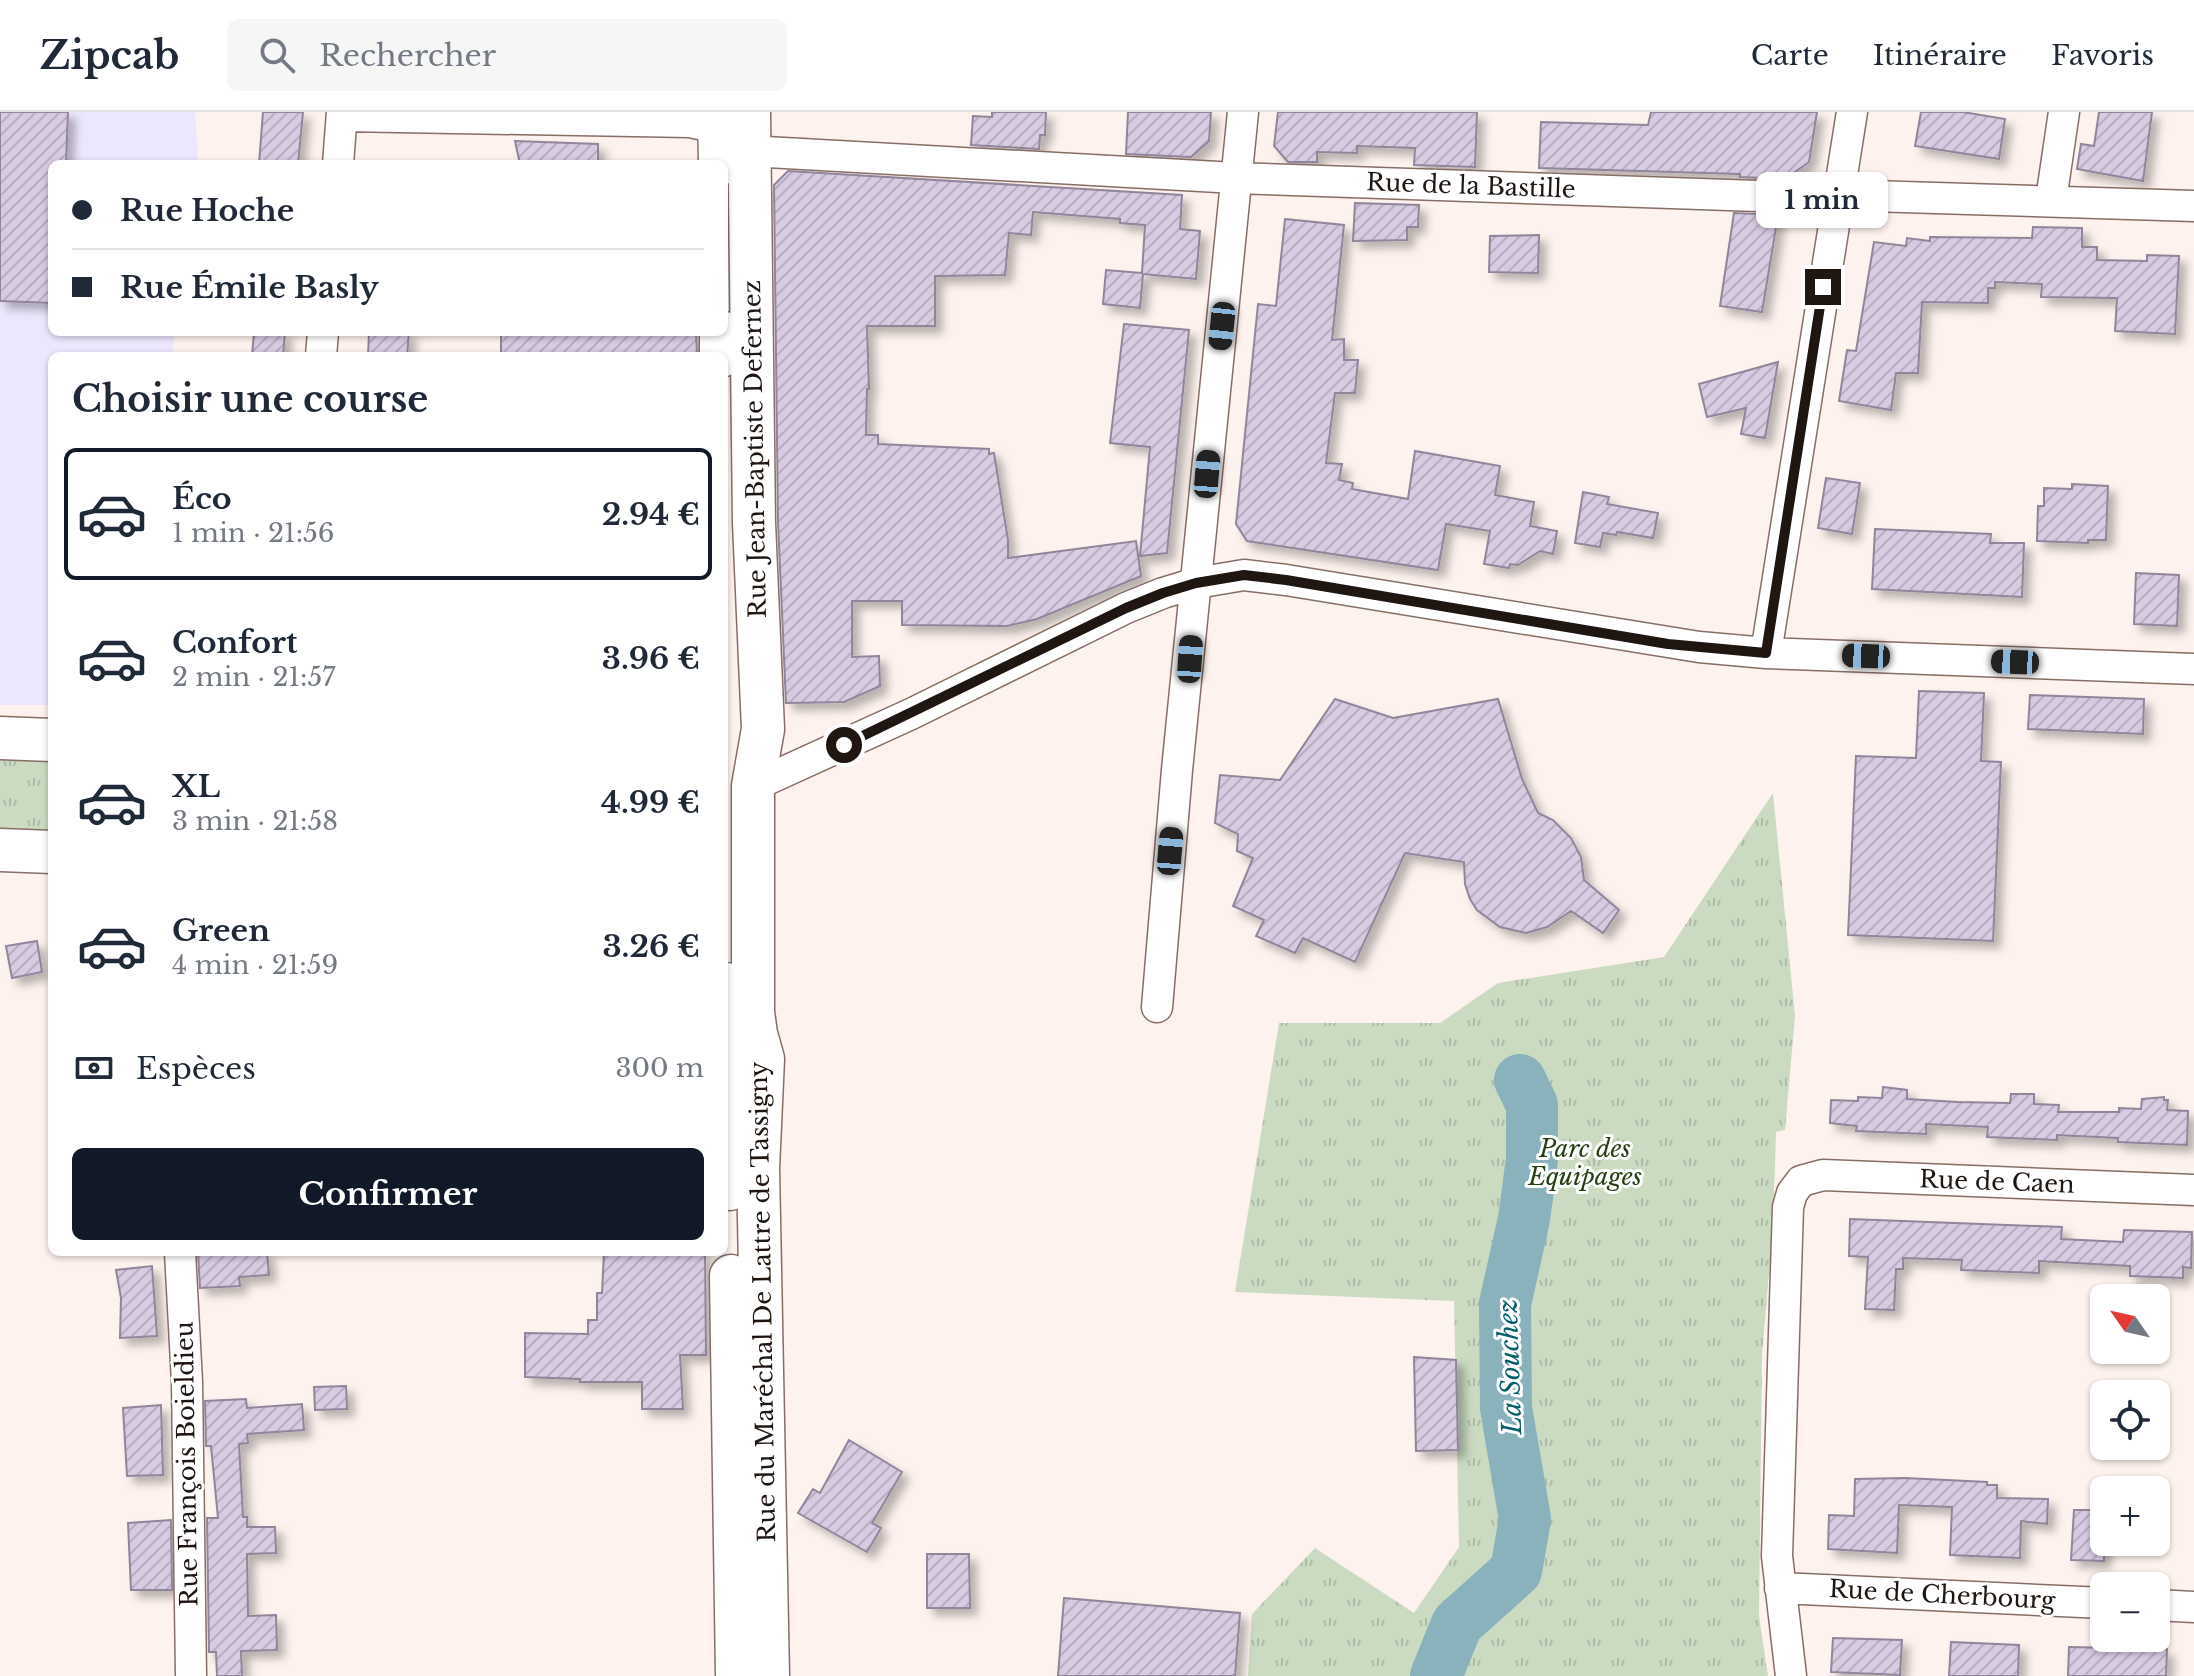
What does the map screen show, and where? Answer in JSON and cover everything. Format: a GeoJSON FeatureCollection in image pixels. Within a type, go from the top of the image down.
{"type":"FeatureCollection","features":[{"type":"Feature","properties":{"kind":"main road","name":"Rue Jean-Baptiste Defernez"},"geometry":{"type":"LineString","coordinates":[[731,134],[763,729],[738,790]]}},
{"type":"Feature","properties":{"kind":"main road"},"geometry":{"type":"LineString","coordinates":[[0,738],[48,740]]}},
{"type":"Feature","properties":{"kind":"main road","name":"Rue du Maréchal De Lattre de Tassigny"},"geometry":{"type":"LineString","coordinates":[[738,790],[753,1012],[763,1059],[758,1168],[768,1676]]}},
{"type":"Feature","properties":{"kind":"main road"},"geometry":{"type":"LineString","coordinates":[[0,850],[48,852]]}},
{"type":"Feature","properties":{"kind":"main road","name":"Rue du Maréchal De Lattre de Tassigny"},"geometry":{"type":"LineString","coordinates":[[728,1146],[737,1676]]}},
{"type":"Feature","properties":{"kind":"street"},"geometry":{"type":"LineString","coordinates":[[1157,1007],[1177,770],[1243,112]]}},
{"type":"Feature","properties":{"kind":"street"},"geometry":{"type":"LineString","coordinates":[[1766,653],[1852,112]]}},
{"type":"Feature","properties":{"kind":"street"},"geometry":{"type":"LineString","coordinates":[[2051,200],[2064,112]]}},
{"type":"Feature","properties":{"kind":"street"},"geometry":{"type":"LineString","coordinates":[[338,160],[342,114]]}},
{"type":"Feature","properties":{"kind":"street","name":"Rue de la Bastille"},"geometry":{"type":"LineString","coordinates":[[342,114],[690,122],[731,134],[1236,178],[1836,198],[2051,200],[2194,206]]}},
{"type":"Feature","properties":{"kind":"street"},"geometry":{"type":"LineString","coordinates":[[738,790],[911,714],[1126,608],[1196,583],[1244,575],[1668,644],[1766,653],[2194,669]]}},
{"type":"Feature","properties":{"kind":"street","name":"Rue de Caen"},"geometry":{"type":"LineString","coordinates":[[1780,1588],[1777,1556],[1788,1207],[1792,1193],[1801,1181],[1823,1175],[2194,1190]]}},
{"type":"Feature","properties":{"kind":"street","name":"Rue François Boieldieu"},"geometry":{"type":"LineString","coordinates":[[180,1256],[187,1382],[191,1676]]}},
{"type":"Feature","properties":{"kind":"street"},"geometry":{"type":"LineString","coordinates":[[1780,1588],[1791,1676]]}},
{"type":"Feature","properties":{"kind":"street","name":"Rue de Cherbourg"},"geometry":{"type":"LineString","coordinates":[[1780,1588],[2090,1602]]}},
{"type":"Feature","properties":{"kind":"street"},"geometry":{"type":"LineString","coordinates":[[2170,1606],[2194,1607]]}},
{"type":"Feature","properties":{"kind":"shaded area"},"geometry":{"type":"Polygon","coordinates":[[[0,112],[195,112],[197,160],[48,160],[48,336],[174,336],[172,352],[48,352],[48,705],[0,705],[0,112]]]}},
{"type":"Feature","properties":{"kind":"green space"},"geometry":{"type":"Polygon","coordinates":[[[0,753],[48,755],[48,838],[0,835],[0,753]]]}},
{"type":"Feature","properties":{"kind":"green space","name":"Parc des Equipages"},"geometry":{"type":"Polygon","coordinates":[[[1773,793],[1795,1016],[1785,1130],[1776,1132],[1773,1225],[1762,1355],[1759,1616],[1768,1676],[1248,1676],[1252,1614],[1315,1548],[1414,1613],[1459,1547],[1454,1301],[1235,1292],[1279,1023],[1440,1023],[1498,983],[1664,957],[1773,793]]]}},
{"type":"Feature","properties":{"kind":"building"},"geometry":{"type":"Polygon","coordinates":[[[0,112],[68,112],[66,160],[48,160],[48,303],[0,301],[0,112]]]}},
{"type":"Feature","properties":{"kind":"building"},"geometry":{"type":"Polygon","coordinates":[[[263,112],[303,112],[298,160],[259,160],[263,112]]]}},
{"type":"Feature","properties":{"kind":"building"},"geometry":{"type":"Polygon","coordinates":[[[992,112],[1046,112],[1045,135],[1040,135],[1039,149],[971,145],[973,116],[992,117],[992,112]]]}},
{"type":"Feature","properties":{"kind":"building"},"geometry":{"type":"Polygon","coordinates":[[[1128,112],[1211,112],[1209,141],[1191,157],[1126,154],[1128,112]]]}},
{"type":"Feature","properties":{"kind":"building"},"geometry":{"type":"Polygon","coordinates":[[[1278,112],[1477,112],[1475,167],[1414,165],[1415,148],[1357,146],[1357,153],[1317,152],[1317,162],[1288,162],[1274,146],[1278,112]]]}},
{"type":"Feature","properties":{"kind":"building"},"geometry":{"type":"Polygon","coordinates":[[[1651,112],[1817,112],[1809,162],[1785,179],[1740,177],[1740,174],[1539,168],[1541,122],[1648,125],[1651,112]]]}},
{"type":"Feature","properties":{"kind":"building"},"geometry":{"type":"Polygon","coordinates":[[[1921,112],[1963,112],[2005,119],[1999,159],[1915,146],[1921,112]]]}},
{"type":"Feature","properties":{"kind":"building"},"geometry":{"type":"Polygon","coordinates":[[[2099,112],[2152,112],[2143,181],[2077,169],[2081,144],[2094,146],[2099,112]]]}},
{"type":"Feature","properties":{"kind":"building"},"geometry":{"type":"Polygon","coordinates":[[[515,141],[598,144],[598,160],[519,160],[515,141]]]}},
{"type":"Feature","properties":{"kind":"building"},"geometry":{"type":"Polygon","coordinates":[[[788,171],[1182,195],[1180,229],[1200,231],[1196,279],[1143,274],[1140,308],[1103,304],[1106,270],[1142,273],[1145,225],[1120,223],[1120,219],[1033,212],[1031,235],[1009,233],[1005,275],[935,276],[935,326],[867,326],[869,389],[866,435],[878,435],[878,444],[989,449],[989,454],[994,453],[1008,558],[1136,541],[1141,576],[1037,619],[1007,626],[902,625],[902,601],[852,601],[852,657],[879,656],[880,686],[844,702],[786,703],[778,522],[774,185],[788,171]]]}},
{"type":"Feature","properties":{"kind":"building"},"geometry":{"type":"Polygon","coordinates":[[[1355,203],[1419,205],[1418,227],[1407,227],[1407,240],[1353,241],[1355,203]]]}},
{"type":"Feature","properties":{"kind":"building"},"geometry":{"type":"Polygon","coordinates":[[[1734,213],[1778,215],[1762,312],[1720,306],[1734,213]]]}},
{"type":"Feature","properties":{"kind":"building"},"geometry":{"type":"Polygon","coordinates":[[[1285,219],[1344,225],[1332,340],[1344,339],[1344,360],[1358,360],[1355,393],[1335,393],[1326,463],[1342,464],[1339,480],[1353,483],[1352,489],[1408,499],[1415,451],[1500,466],[1495,495],[1534,502],[1530,526],[1557,531],[1553,554],[1540,551],[1518,565],[1510,564],[1509,568],[1484,564],[1490,531],[1446,524],[1438,570],[1247,541],[1236,524],[1258,304],[1276,306],[1285,219]]]}},
{"type":"Feature","properties":{"kind":"building"},"geometry":{"type":"Polygon","coordinates":[[[2033,227],[2082,228],[2082,247],[2097,247],[2097,260],[2147,261],[2147,255],[2179,256],[2175,334],[2115,331],[2117,298],[2041,297],[2042,284],[1995,282],[1995,288],[1988,288],[1988,303],[1922,302],[1918,373],[1896,373],[1891,410],[1839,401],[1847,350],[1856,351],[1874,242],[1906,246],[1907,238],[1930,241],[1930,237],[2032,238],[2033,227]]]}},
{"type":"Feature","properties":{"kind":"building"},"geometry":{"type":"Polygon","coordinates":[[[1539,235],[1538,273],[1489,272],[1490,236],[1539,235]]]}},
{"type":"Feature","properties":{"kind":"building"},"geometry":{"type":"Polygon","coordinates":[[[1124,324],[1189,330],[1167,553],[1140,556],[1150,447],[1110,443],[1124,324]]]}},
{"type":"Feature","properties":{"kind":"building"},"geometry":{"type":"Polygon","coordinates":[[[254,336],[285,336],[283,352],[252,352],[254,336]]]}},
{"type":"Feature","properties":{"kind":"building"},"geometry":{"type":"Polygon","coordinates":[[[369,336],[409,336],[407,352],[368,352],[369,336]]]}},
{"type":"Feature","properties":{"kind":"building"},"geometry":{"type":"Polygon","coordinates":[[[501,336],[696,336],[697,352],[501,352],[501,336]]]}},
{"type":"Feature","properties":{"kind":"building"},"geometry":{"type":"Polygon","coordinates":[[[1778,362],[1765,438],[1741,434],[1746,408],[1707,417],[1699,384],[1778,362]]]}},
{"type":"Feature","properties":{"kind":"building"},"geometry":{"type":"Polygon","coordinates":[[[1826,478],[1860,483],[1852,534],[1818,528],[1826,478]]]}},
{"type":"Feature","properties":{"kind":"building"},"geometry":{"type":"Polygon","coordinates":[[[2072,484],[2108,486],[2106,540],[2088,540],[2088,543],[2037,541],[2038,506],[2044,506],[2044,488],[2072,489],[2072,484]]]}},
{"type":"Feature","properties":{"kind":"building"},"geometry":{"type":"Polygon","coordinates":[[[1583,492],[1609,497],[1607,504],[1658,513],[1653,538],[1617,532],[1616,535],[1603,533],[1600,547],[1575,543],[1583,492]]]}},
{"type":"Feature","properties":{"kind":"building"},"geometry":{"type":"Polygon","coordinates":[[[1875,529],[1991,534],[1990,543],[2024,543],[2022,597],[1872,589],[1875,529]]]}},
{"type":"Feature","properties":{"kind":"building"},"geometry":{"type":"Polygon","coordinates":[[[2136,573],[2179,575],[2177,626],[2134,624],[2136,573]]]}},
{"type":"Feature","properties":{"kind":"building"},"geometry":{"type":"Polygon","coordinates":[[[1919,691],[1984,693],[1981,761],[2001,762],[1993,941],[1848,935],[1856,756],[1916,758],[1919,691]]]}},
{"type":"Feature","properties":{"kind":"building"},"geometry":{"type":"Polygon","coordinates":[[[2030,695],[2144,699],[2143,734],[2028,729],[2030,695]]]}},
{"type":"Feature","properties":{"kind":"building"},"geometry":{"type":"Polygon","coordinates":[[[1335,699],[1393,718],[1498,699],[1522,779],[1538,813],[1553,820],[1571,838],[1581,857],[1584,880],[1619,910],[1603,933],[1571,911],[1547,927],[1526,933],[1500,927],[1477,910],[1470,899],[1465,884],[1464,862],[1405,853],[1355,962],[1303,938],[1295,953],[1256,936],[1264,920],[1233,906],[1253,858],[1237,851],[1238,834],[1215,823],[1220,775],[1280,780],[1335,699]]]}},
{"type":"Feature","properties":{"kind":"building"},"geometry":{"type":"Polygon","coordinates":[[[37,941],[42,972],[12,978],[6,946],[37,941]]]}},
{"type":"Feature","properties":{"kind":"building"},"geometry":{"type":"Polygon","coordinates":[[[1883,1087],[1907,1090],[1907,1099],[1958,1102],[2010,1103],[2011,1094],[2034,1094],[2034,1104],[2059,1105],[2058,1112],[2141,1109],[2142,1099],[2164,1097],[2168,1100],[2167,1110],[2188,1111],[2187,1145],[2057,1135],[2057,1140],[1987,1137],[1988,1127],[1926,1124],[1926,1134],[1856,1131],[1857,1126],[1830,1123],[1831,1100],[1882,1098],[1883,1087]]]}},
{"type":"Feature","properties":{"kind":"building"},"geometry":{"type":"Polygon","coordinates":[[[1850,1219],[2062,1227],[2061,1239],[2123,1242],[2124,1230],[2192,1232],[2191,1268],[2183,1267],[2183,1278],[2130,1276],[2130,1266],[2039,1261],[2039,1273],[1961,1270],[1962,1260],[1903,1258],[1903,1269],[1896,1269],[1894,1310],[1865,1309],[1868,1257],[1849,1256],[1850,1219]]]}},
{"type":"Feature","properties":{"kind":"building"},"geometry":{"type":"Polygon","coordinates":[[[198,1256],[267,1256],[269,1275],[239,1277],[240,1286],[200,1288],[198,1256]]]}},
{"type":"Feature","properties":{"kind":"building"},"geometry":{"type":"Polygon","coordinates":[[[604,1256],[705,1256],[706,1355],[680,1355],[683,1409],[642,1409],[642,1382],[580,1382],[580,1379],[525,1377],[525,1333],[588,1334],[588,1320],[597,1320],[597,1293],[602,1293],[604,1256]]]}},
{"type":"Feature","properties":{"kind":"building"},"geometry":{"type":"Polygon","coordinates":[[[152,1266],[157,1336],[120,1338],[121,1298],[116,1270],[152,1266]]]}},
{"type":"Feature","properties":{"kind":"building"},"geometry":{"type":"Polygon","coordinates":[[[1414,1357],[1456,1360],[1458,1450],[1416,1451],[1414,1357]]]}},
{"type":"Feature","properties":{"kind":"building"},"geometry":{"type":"Polygon","coordinates":[[[346,1386],[347,1409],[315,1410],[314,1387],[346,1386]]]}},
{"type":"Feature","properties":{"kind":"building"},"geometry":{"type":"Polygon","coordinates":[[[246,1399],[247,1408],[302,1404],[304,1430],[247,1434],[248,1443],[239,1444],[243,1517],[247,1517],[247,1527],[275,1527],[276,1553],[247,1554],[248,1616],[276,1615],[277,1650],[241,1651],[242,1676],[217,1676],[216,1652],[209,1652],[207,1518],[218,1518],[211,1446],[206,1446],[205,1401],[246,1399]]]}},
{"type":"Feature","properties":{"kind":"building"},"geometry":{"type":"Polygon","coordinates":[[[161,1405],[163,1475],[127,1476],[123,1408],[161,1405]]]}},
{"type":"Feature","properties":{"kind":"building"},"geometry":{"type":"Polygon","coordinates":[[[849,1440],[902,1472],[872,1523],[881,1528],[867,1552],[798,1513],[813,1489],[820,1493],[849,1440]]]}},
{"type":"Feature","properties":{"kind":"building"},"geometry":{"type":"Polygon","coordinates":[[[1855,1479],[1987,1482],[1987,1485],[1997,1485],[1997,1498],[2048,1499],[2047,1524],[2021,1521],[2020,1558],[1950,1555],[1952,1507],[1899,1505],[1897,1553],[1828,1549],[1829,1515],[1854,1516],[1855,1479]]]}},
{"type":"Feature","properties":{"kind":"building"},"geometry":{"type":"Polygon","coordinates":[[[2074,1510],[2090,1510],[2090,1556],[2104,1556],[2104,1561],[2071,1560],[2074,1510]]]}},
{"type":"Feature","properties":{"kind":"building"},"geometry":{"type":"Polygon","coordinates":[[[171,1520],[172,1590],[131,1590],[128,1523],[171,1520]]]}},
{"type":"Feature","properties":{"kind":"building"},"geometry":{"type":"Polygon","coordinates":[[[927,1554],[969,1554],[970,1608],[927,1608],[927,1554]]]}},
{"type":"Feature","properties":{"kind":"building"},"geometry":{"type":"Polygon","coordinates":[[[1064,1598],[1240,1613],[1235,1676],[1058,1676],[1064,1598]]]}},
{"type":"Feature","properties":{"kind":"building"},"geometry":{"type":"Polygon","coordinates":[[[1833,1638],[1902,1640],[1900,1675],[1831,1672],[1833,1638]]]}},
{"type":"Feature","properties":{"kind":"building"},"geometry":{"type":"Polygon","coordinates":[[[1951,1642],[2019,1645],[2018,1676],[1949,1676],[1951,1642]]]}},
{"type":"Feature","properties":{"kind":"building"},"geometry":{"type":"Polygon","coordinates":[[[2069,1647],[2090,1647],[2090,1652],[2167,1652],[2166,1676],[2068,1676],[2069,1647]]]}},
{"type":"Feature","properties":{"kind":"waterway","name":"La Souchez"},"geometry":{"type":"LineString","coordinates":[[1436,1676],[1457,1624],[1516,1571],[1525,1519],[1506,1408],[1505,1304],[1524,1219],[1532,1159],[1532,1105],[1520,1080]]}},
{"type":"Feature","properties":{"kind":"route"},"geometry":{"type":"LineString","coordinates":[[844,745],[1126,608],[1196,583],[1244,575],[1668,644],[1766,653],[1823,287]]}}]}
